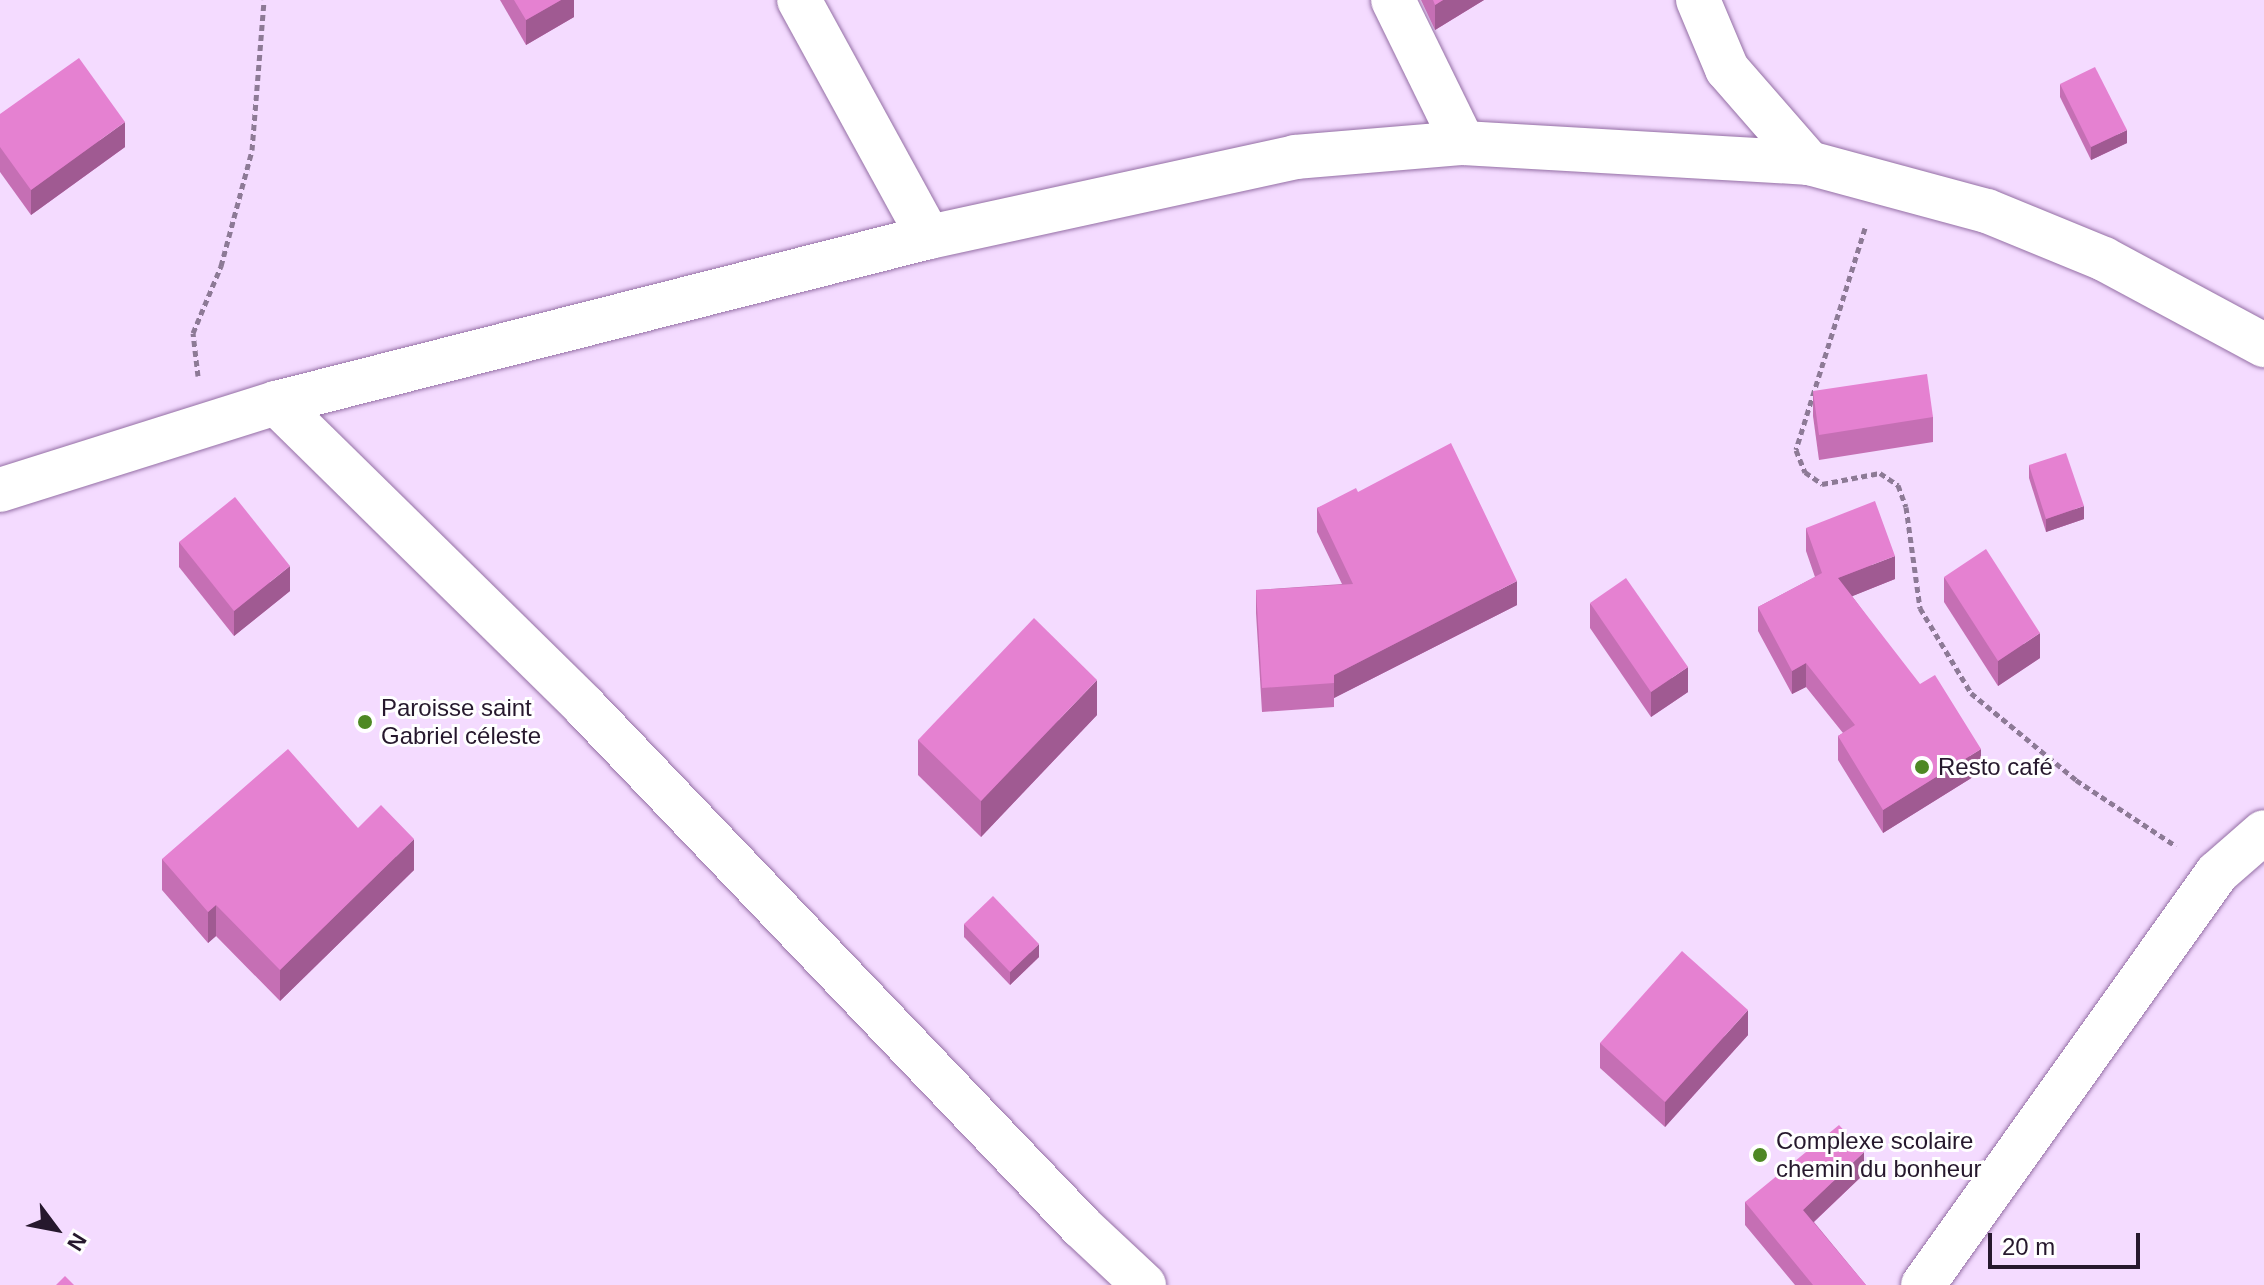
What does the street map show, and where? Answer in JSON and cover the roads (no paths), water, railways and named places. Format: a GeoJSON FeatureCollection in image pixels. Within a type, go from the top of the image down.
{"type":"FeatureCollection","features":[{"type":"Feature","properties":{"kind":"street"},"geometry":{"type":"LineString","coordinates":[[799,0],[929,237]]}},
{"type":"Feature","properties":{"kind":"street"},"geometry":{"type":"LineString","coordinates":[[1393,0],[1463,143]]}},
{"type":"Feature","properties":{"kind":"street"},"geometry":{"type":"LineString","coordinates":[[1698,0],[1727,69],[1809,163]]}},
{"type":"Feature","properties":{"kind":"street"},"geometry":{"type":"LineString","coordinates":[[0,490],[276,403],[929,237],[1295,157],[1463,143],[1809,163],[1987,211],[2104,259],[2264,345]]}},
{"type":"Feature","properties":{"kind":"street"},"geometry":{"type":"LineString","coordinates":[[276,403],[585,707],[1082,1227],[1144,1285]]}},
{"type":"Feature","properties":{"kind":"street"},"geometry":{"type":"LineString","coordinates":[[1923,1285],[2217,873],[2264,832]]}},
{"type":"Feature","properties":{"kind":"place","name":"Paroisse saint Gabriel céleste"},"geometry":{"type":"Point","coordinates":[365,722]}},
{"type":"Feature","properties":{"kind":"place","name":"Resto café"},"geometry":{"type":"Point","coordinates":[1922,767]}},
{"type":"Feature","properties":{"kind":"place","name":"Complexe scolaire chemin du bonheur"},"geometry":{"type":"Point","coordinates":[1760,1155]}}]}
